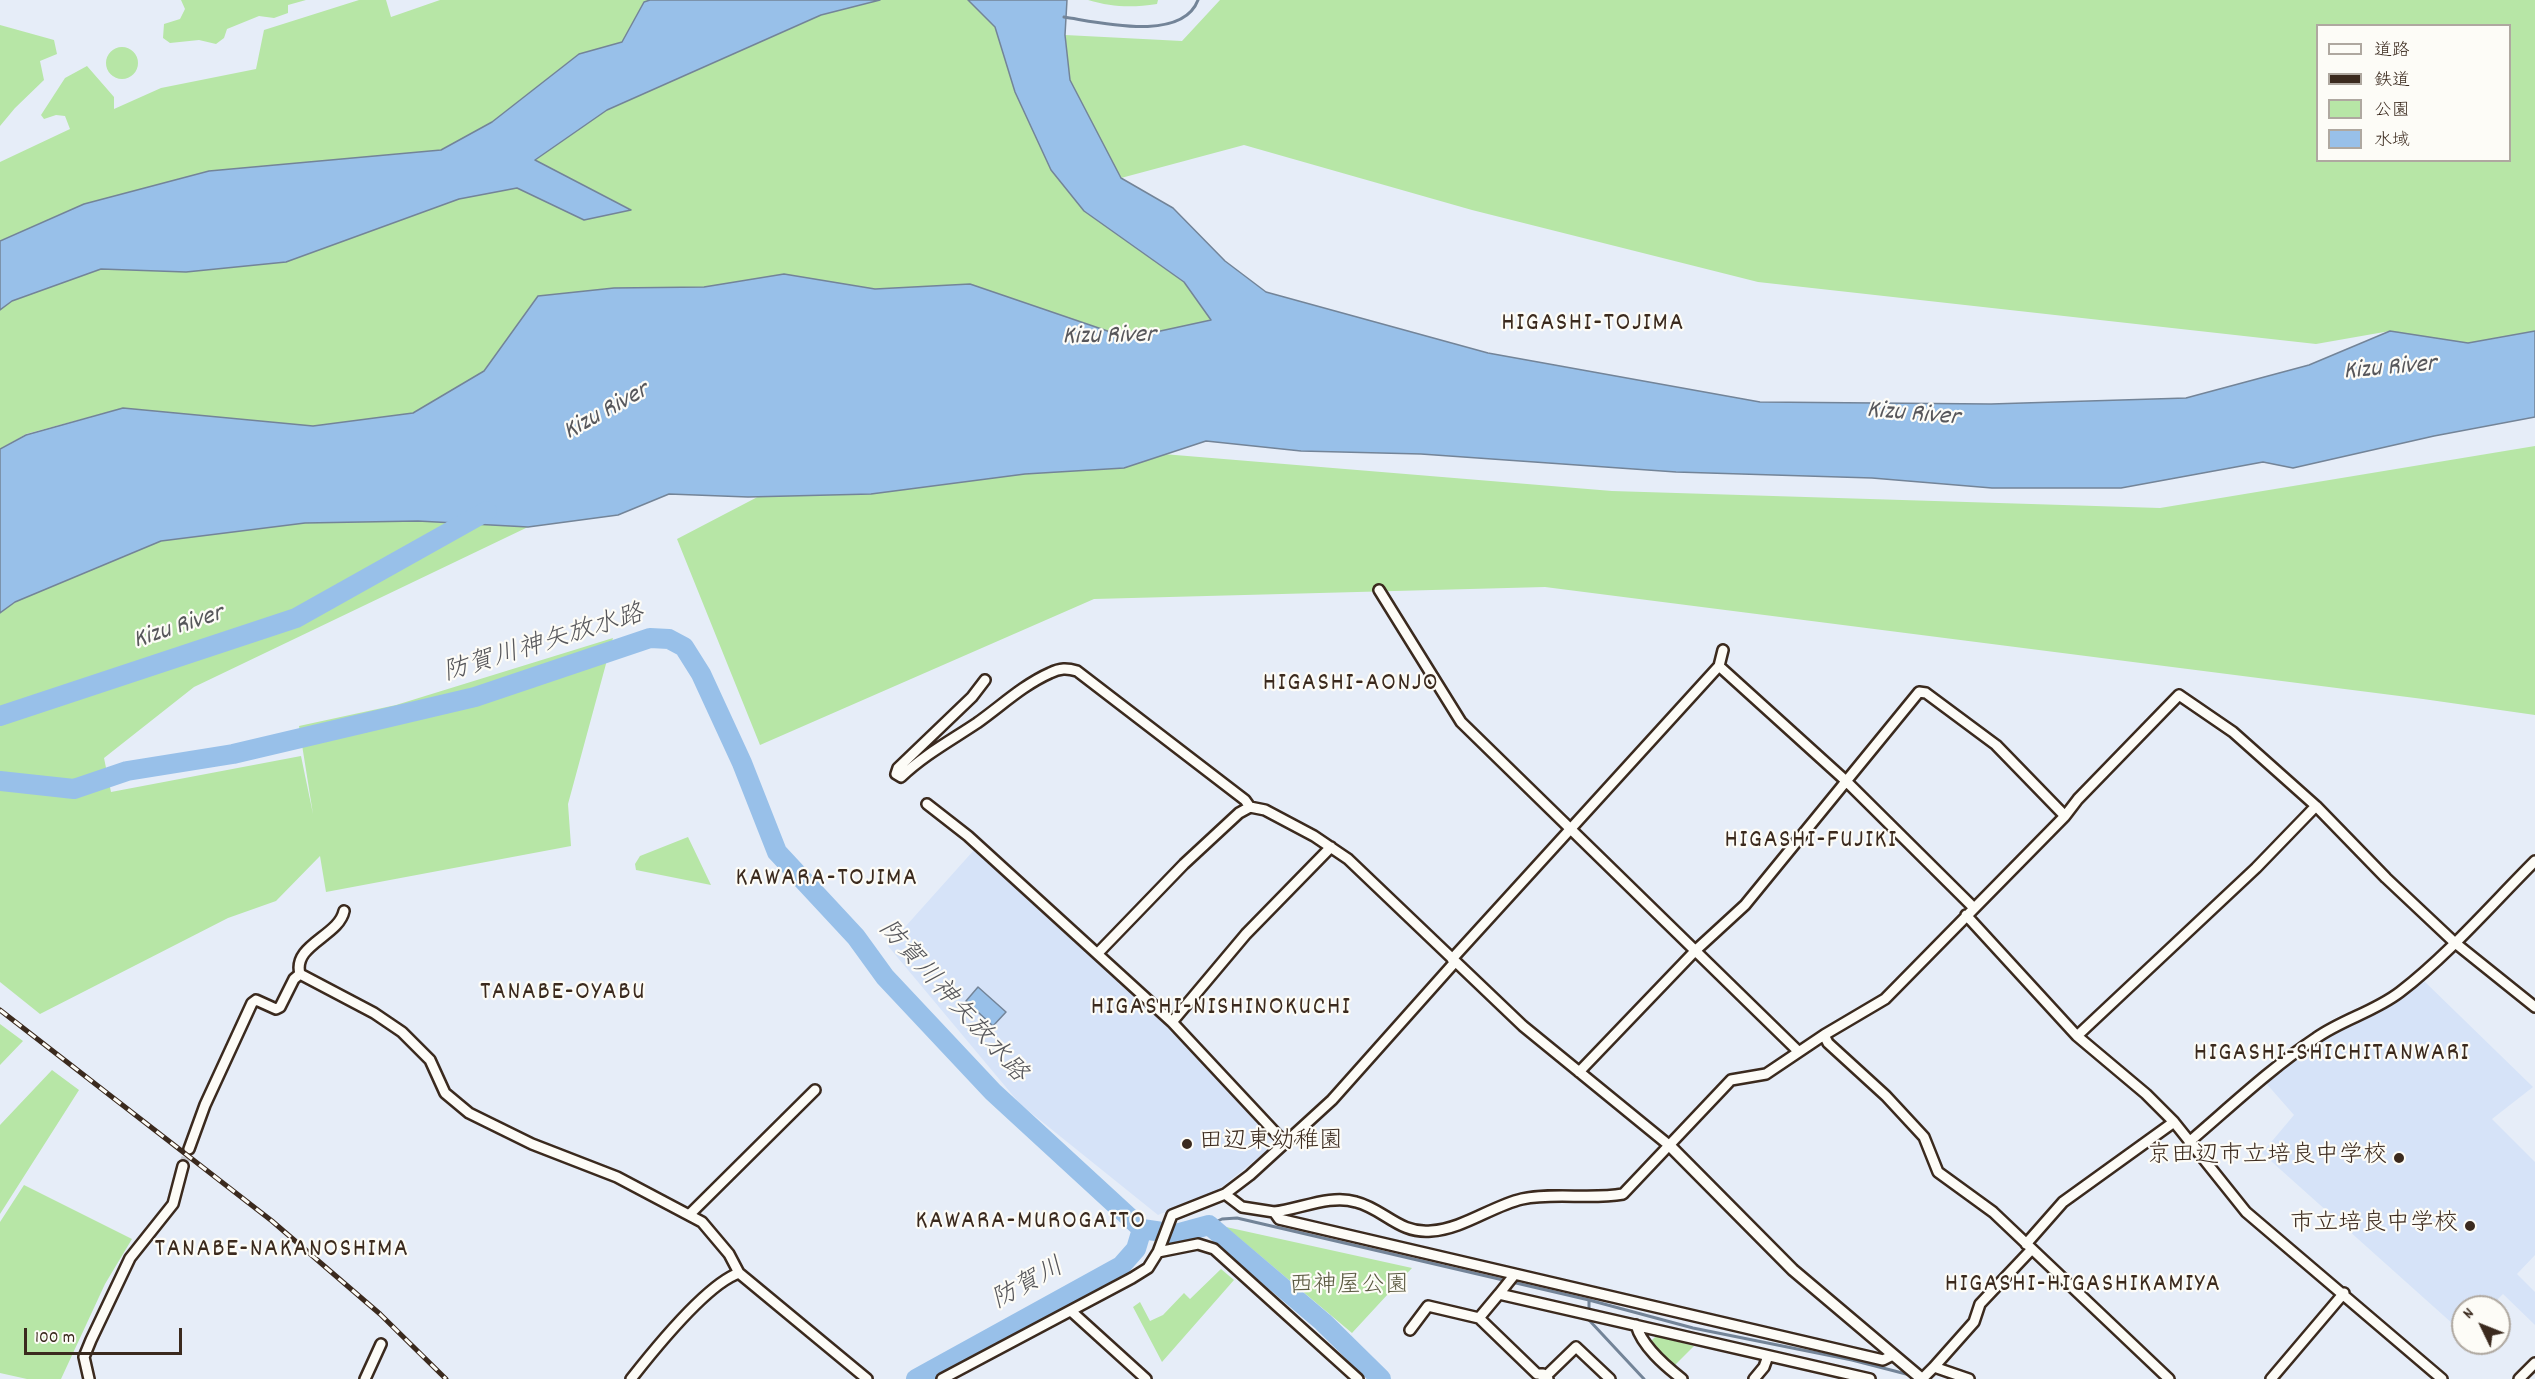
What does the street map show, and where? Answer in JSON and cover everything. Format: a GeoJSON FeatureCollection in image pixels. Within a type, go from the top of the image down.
{"type":"FeatureCollection","features":[{"type":"Feature","properties":{"kind":"street"},"geometry":{"type":"LineString","coordinates":[[1379,590],[1461,722],[1798,1051]]}},
{"type":"Feature","properties":{"kind":"street"},"geometry":{"type":"LineString","coordinates":[[942,1379],[1148,1268],[1172,1215],[1225,1194],[1332,1100],[1569,828],[1719,666],[1723,650]]}},
{"type":"Feature","properties":{"kind":"street"},"geometry":{"type":"LineString","coordinates":[[1719,666],[1846,781],[1973,908]]}},
{"type":"Feature","properties":{"kind":"street"},"geometry":{"type":"LineString","coordinates":[[985,680],[972,697],[898,768],[896,774],[901,777],[921,758],[977,723],[1021,690],[1050,672],[1066,667],[1077,671],[1245,800],[1250,807],[1265,810],[1348,859],[1523,1026],[1670,1146],[1793,1270],[1922,1379],[1974,1322],[1980,1304],[2063,1202],[2174,1122]]}},
{"type":"Feature","properties":{"kind":"street"},"geometry":{"type":"LineString","coordinates":[[1579,1072],[1696,950],[1745,905],[1919,692],[1926,693],[1996,745],[2065,816]]}},
{"type":"Feature","properties":{"kind":"street"},"geometry":{"type":"LineString","coordinates":[[1225,1194],[1242,1206],[1275,1212],[1338,1200],[1354,1201],[1369,1206],[1408,1230],[1432,1231],[1524,1199],[1598,1198],[1623,1194],[1731,1080],[1766,1074],[1798,1051],[1885,999],[2180,695],[2233,732],[2316,806],[2386,878],[2454,942],[2535,1007]]}},
{"type":"Feature","properties":{"kind":"street"},"geometry":{"type":"LineString","coordinates":[[927,804],[968,836],[1172,1022],[1285,1143]]}},
{"type":"Feature","properties":{"kind":"street"},"geometry":{"type":"LineString","coordinates":[[2077,1036],[2256,868],[2316,806]]}},
{"type":"Feature","properties":{"kind":"street"},"geometry":{"type":"LineString","coordinates":[[1098,953],[1184,864],[1250,807]]}},
{"type":"Feature","properties":{"kind":"street"},"geometry":{"type":"LineString","coordinates":[[1172,1022],[1245,934],[1331,847]]}},
{"type":"Feature","properties":{"kind":"street"},"geometry":{"type":"LineString","coordinates":[[2189,1142],[2316,1038],[2344,1021],[2373,1010],[2402,991],[2535,861]]}},
{"type":"Feature","properties":{"kind":"street"},"geometry":{"type":"LineString","coordinates":[[344,911],[338,924],[300,957],[298,966],[300,974],[374,1013],[402,1032],[430,1060],[446,1093],[469,1113],[532,1144],[617,1177],[702,1222],[717,1237],[739,1273],[867,1379]]}},
{"type":"Feature","properties":{"kind":"street"},"geometry":{"type":"LineString","coordinates":[[1966,915],[2077,1036],[2146,1094],[2174,1122],[2246,1212],[2344,1293],[2442,1379]]}},
{"type":"Feature","properties":{"kind":"street"},"geometry":{"type":"LineString","coordinates":[[189,1149],[205,1105],[252,1003],[256,1000],[276,1009],[280,1007],[294,979],[300,974]]}},
{"type":"Feature","properties":{"kind":"street"},"geometry":{"type":"LineString","coordinates":[[1824,1035],[1828,1043],[1886,1096],[1924,1137],[1938,1172],[1993,1212],[2169,1379]]}},
{"type":"Feature","properties":{"kind":"street"},"geometry":{"type":"LineString","coordinates":[[690,1214],[815,1090]]}},
{"type":"Feature","properties":{"kind":"street"},"geometry":{"type":"LineString","coordinates":[[89,1379],[84,1357],[91,1340],[130,1258],[173,1204],[183,1166]]}},
{"type":"Feature","properties":{"kind":"street"},"geometry":{"type":"LineString","coordinates":[[1275,1212],[1279,1219],[1883,1360],[1893,1355]]}},
{"type":"Feature","properties":{"kind":"street"},"geometry":{"type":"LineString","coordinates":[[1159,1248],[1198,1244],[1214,1249],[1358,1379]]}},
{"type":"Feature","properties":{"kind":"street"},"geometry":{"type":"LineString","coordinates":[[631,1379],[674,1327],[727,1277],[739,1273]]}},
{"type":"Feature","properties":{"kind":"street"},"geometry":{"type":"LineString","coordinates":[[1479,1318],[1515,1274]]}},
{"type":"Feature","properties":{"kind":"street"},"geometry":{"type":"LineString","coordinates":[[2271,1379],[2344,1293]]}},
{"type":"Feature","properties":{"kind":"street"},"geometry":{"type":"LineString","coordinates":[[1499,1294],[1870,1379]]}},
{"type":"Feature","properties":{"kind":"street"},"geometry":{"type":"LineString","coordinates":[[1410,1330],[1428,1306],[1479,1318],[1537,1374],[1546,1378],[1576,1347],[1610,1379]]}},
{"type":"Feature","properties":{"kind":"street"},"geometry":{"type":"LineString","coordinates":[[1071,1311],[1146,1379]]}},
{"type":"Feature","properties":{"kind":"street"},"geometry":{"type":"LineString","coordinates":[[1636,1324],[1639,1336],[1668,1368],[1682,1379]]}},
{"type":"Feature","properties":{"kind":"street"},"geometry":{"type":"LineString","coordinates":[[365,1379],[381,1344]]}},
{"type":"Feature","properties":{"kind":"street"},"geometry":{"type":"LineString","coordinates":[[1754,1379],[1764,1367],[1768,1356]]}},
{"type":"Feature","properties":{"kind":"street"},"geometry":{"type":"LineString","coordinates":[[2519,1379],[2535,1364]]}},
{"type":"Feature","properties":{"kind":"street"},"geometry":{"type":"LineString","coordinates":[[1934,1367],[1969,1379]]}},
{"type":"Feature","properties":{"kind":"street"},"geometry":{"type":"LineString","coordinates":[[1820,1379],[1824,1368]]}},
{"type":"Feature","properties":{"kind":"shaded area"},"geometry":{"type":"Polygon","coordinates":[[[974,850],[1091,954],[1170,1030],[1268,1133],[1269,1149],[1218,1190],[1158,1215],[1020,1104],[888,946],[974,850]]]}},
{"type":"Feature","properties":{"kind":"shaded area","name":"京田辺市立培良中学校"},"geometry":{"type":"Polygon","coordinates":[[[2423,980],[2533,1087],[2492,1119],[2535,1162],[2535,1255],[2517,1274],[2535,1292],[2535,1325],[2511,1302],[2511,1295],[2503,1294],[2451,1295],[2451,1322],[2262,1153],[2294,1115],[2265,1082],[2321,1039],[2381,1012],[2423,980]]]}},
{"type":"Feature","properties":{"kind":"green space"},"geometry":{"type":"Polygon","coordinates":[[[181,0],[306,0],[288,5],[288,13],[274,18],[259,16],[227,29],[224,38],[216,44],[199,40],[170,43],[163,38],[164,24],[180,19],[185,9],[181,0]]]}},
{"type":"Feature","properties":{"kind":"green space"},"geometry":{"type":"Polygon","coordinates":[[[359,0],[386,0],[391,17],[440,0],[650,0],[644,2],[622,42],[579,54],[492,122],[441,150],[209,171],[84,204],[0,241],[0,162],[70,129],[65,116],[56,115],[44,119],[41,115],[65,78],[87,66],[114,97],[114,109],[161,88],[256,69],[264,30],[359,0]]]}},
{"type":"Feature","properties":{"kind":"green space"},"geometry":{"type":"Polygon","coordinates":[[[880,0],[968,0],[995,27],[1015,92],[1051,170],[1084,211],[1184,282],[1211,320],[1128,338],[970,284],[875,289],[784,274],[704,287],[538,296],[484,371],[413,413],[313,426],[123,408],[26,434],[0,449],[0,310],[12,301],[101,269],[186,272],[459,199],[517,188],[584,220],[630,209],[535,160],[606,110],[821,15],[880,0]]]}},
{"type":"Feature","properties":{"kind":"green space"},"geometry":{"type":"Polygon","coordinates":[[[1088,0],[1158,0],[1157,4],[1130,6],[1088,0]]]}},
{"type":"Feature","properties":{"kind":"green space"},"geometry":{"type":"Polygon","coordinates":[[[1220,0],[2535,0],[2535,331],[2468,343],[2390,331],[2316,344],[1758,282],[1472,210],[1244,145],[1121,178],[1070,80],[1065,35],[1182,41],[1220,0]]]}},
{"type":"Feature","properties":{"kind":"green space"},"geometry":{"type":"Polygon","coordinates":[[[0,25],[54,40],[57,54],[40,61],[44,80],[0,126],[0,25]]]}},
{"type":"Feature","properties":{"kind":"green space"},"geometry":{"type":"Polygon","coordinates":[[[122,47],[133,52],[138,63],[133,74],[122,79],[111,74],[106,63],[111,52],[122,47]]]}},
{"type":"Feature","properties":{"kind":"green space"},"geometry":{"type":"Polygon","coordinates":[[[884,431],[1612,491],[2160,508],[2535,446],[2535,715],[1545,587],[1094,599],[760,745],[677,539],[884,431]]]}},
{"type":"Feature","properties":{"kind":"green space"},"geometry":{"type":"Polygon","coordinates":[[[418,521],[528,527],[194,687],[104,758],[111,792],[301,756],[313,814],[299,726],[396,705],[613,638],[568,804],[571,846],[326,892],[320,856],[276,901],[228,918],[40,1014],[0,982],[0,613],[15,602],[161,541],[305,523],[418,521]]]}},
{"type":"Feature","properties":{"kind":"green space"},"geometry":{"type":"Polygon","coordinates":[[[688,837],[711,885],[636,870],[635,864],[640,856],[688,837]]]}},
{"type":"Feature","properties":{"kind":"green space"},"geometry":{"type":"Polygon","coordinates":[[[0,1024],[23,1041],[0,1065],[0,1024]]]}},
{"type":"Feature","properties":{"kind":"green space"},"geometry":{"type":"Polygon","coordinates":[[[52,1070],[79,1090],[0,1214],[0,1125],[52,1070]]]}},
{"type":"Feature","properties":{"kind":"green space"},"geometry":{"type":"Polygon","coordinates":[[[24,1185],[132,1239],[105,1284],[61,1379],[27,1379],[0,1373],[0,1222],[24,1185]]]}},
{"type":"Feature","properties":{"kind":"green space","name":"西神屋公園"},"geometry":{"type":"Polygon","coordinates":[[[1226,1227],[1412,1268],[1352,1333],[1226,1227]]]}},
{"type":"Feature","properties":{"kind":"green space"},"geometry":{"type":"Polygon","coordinates":[[[1221,1269],[1234,1280],[1162,1362],[1133,1307],[1140,1302],[1150,1321],[1163,1315],[1184,1293],[1190,1299],[1221,1269]]]}},
{"type":"Feature","properties":{"kind":"green space"},"geometry":{"type":"Polygon","coordinates":[[[1656,1336],[1694,1346],[1673,1367],[1650,1342],[1656,1336]]]}},
{"type":"Feature","properties":{"kind":"water"},"geometry":{"type":"Polygon","coordinates":[[[650,0],[880,0],[821,15],[607,110],[535,160],[631,210],[584,220],[517,188],[459,199],[286,262],[186,272],[101,269],[12,301],[0,310],[0,241],[84,204],[209,171],[441,150],[492,122],[579,54],[622,42],[644,2],[650,0]]]}},
{"type":"Feature","properties":{"kind":"water"},"geometry":{"type":"Polygon","coordinates":[[[968,0],[1067,0],[1065,35],[1070,80],[1121,178],[1173,208],[1225,261],[1266,292],[1488,353],[1760,402],[1991,404],[2186,398],[2309,365],[2390,331],[2468,343],[2535,331],[2535,417],[2434,436],[2293,468],[2263,462],[2121,488],[1992,488],[1872,478],[1676,472],[1421,454],[1301,451],[1206,441],[1124,468],[1025,474],[871,494],[748,497],[669,494],[618,515],[528,527],[418,521],[305,523],[161,541],[15,602],[0,613],[0,449],[26,435],[123,408],[313,426],[413,413],[484,371],[538,296],[614,288],[704,287],[784,274],[875,289],[970,284],[1128,338],[1211,320],[1184,282],[1084,211],[1051,170],[1015,92],[995,27],[968,0]]]}},
{"type":"Feature","properties":{"kind":"water"},"geometry":{"type":"Polygon","coordinates":[[[978,987],[1006,1012],[993,1026],[966,1001],[978,987]]]}},
{"type":"Feature","properties":{"kind":"waterway"},"geometry":{"type":"LineString","coordinates":[[1064,17],[1117,25],[1158,26],[1175,22],[1189,13],[1198,0]]}},
{"type":"Feature","properties":{"kind":"waterway","name":"Kizu River"},"geometry":{"type":"LineString","coordinates":[[0,716],[296,618],[487,511]]}},
{"type":"Feature","properties":{"kind":"waterway","name":"防賀川神矢放水路"},"geometry":{"type":"LineString","coordinates":[[0,781],[74,789],[127,771],[233,754],[475,697],[650,638],[669,639],[684,647],[701,674],[742,763],[777,852],[856,937],[885,977],[993,1092],[1142,1229]]}},
{"type":"Feature","properties":{"kind":"waterway"},"geometry":{"type":"LineString","coordinates":[[1209,1225],[1222,1219],[1237,1218],[1589,1300],[1693,1328],[1852,1360],[1910,1375]]}},
{"type":"Feature","properties":{"kind":"waterway","name":"防賀川"},"geometry":{"type":"LineString","coordinates":[[1142,1229],[1176,1234],[1209,1225],[1323,1322],[1381,1379]]}},
{"type":"Feature","properties":{"kind":"waterway","name":"防賀川"},"geometry":{"type":"LineString","coordinates":[[916,1379],[1121,1266],[1136,1249],[1142,1229]]}},
{"type":"Feature","properties":{"kind":"waterway"},"geometry":{"type":"LineString","coordinates":[[1589,1300],[1589,1320],[1644,1379]]}},
{"type":"Feature","properties":{"kind":"tunnel"},"geometry":{"type":"LineString","coordinates":[[183,1166],[189,1149]]}},
{"type":"Feature","properties":{"kind":"railway"},"geometry":{"type":"LineString","coordinates":[[0,1010],[272,1221],[380,1314],[446,1379]]}},
{"type":"Feature","properties":{"kind":"place","name":"田辺東幼稚園"},"geometry":{"type":"Point","coordinates":[1187,1144]}},
{"type":"Feature","properties":{"kind":"place","name":"京田辺市立培良中学校"},"geometry":{"type":"Point","coordinates":[2399,1158]}},
{"type":"Feature","properties":{"kind":"place","name":"市立培良中学校"},"geometry":{"type":"Point","coordinates":[2470,1226]}},
{"type":"Feature","properties":{"kind":"district","name":"HIGASHI-TOJIMA"},"geometry":{"type":"Point","coordinates":[1593,325]}},
{"type":"Feature","properties":{"kind":"district","name":"HIGASHI-AONJO"},"geometry":{"type":"Point","coordinates":[1351,685]}},
{"type":"Feature","properties":{"kind":"district","name":"HIGASHI-FUJIKI"},"geometry":{"type":"Point","coordinates":[1811,842]}},
{"type":"Feature","properties":{"kind":"district","name":"KAWARA-TOJIMA"},"geometry":{"type":"Point","coordinates":[827,880]}},
{"type":"Feature","properties":{"kind":"district","name":"TANABE-OYABU"},"geometry":{"type":"Point","coordinates":[563,994]}},
{"type":"Feature","properties":{"kind":"district","name":"HIGASHI-NISHINOKUCHI"},"geometry":{"type":"Point","coordinates":[1221,1009]}},
{"type":"Feature","properties":{"kind":"district","name":"HIGASHI-SHICHITANWARI"},"geometry":{"type":"Point","coordinates":[2332,1055]}},
{"type":"Feature","properties":{"kind":"district","name":"KAWARA-MUROGAITO"},"geometry":{"type":"Point","coordinates":[1031,1223]}},
{"type":"Feature","properties":{"kind":"district","name":"TANABE-NAKANOSHIMA"},"geometry":{"type":"Point","coordinates":[282,1251]}},
{"type":"Feature","properties":{"kind":"district","name":"HIGASHI-HIGASHIKAMIYA"},"geometry":{"type":"Point","coordinates":[2083,1286]}}]}
